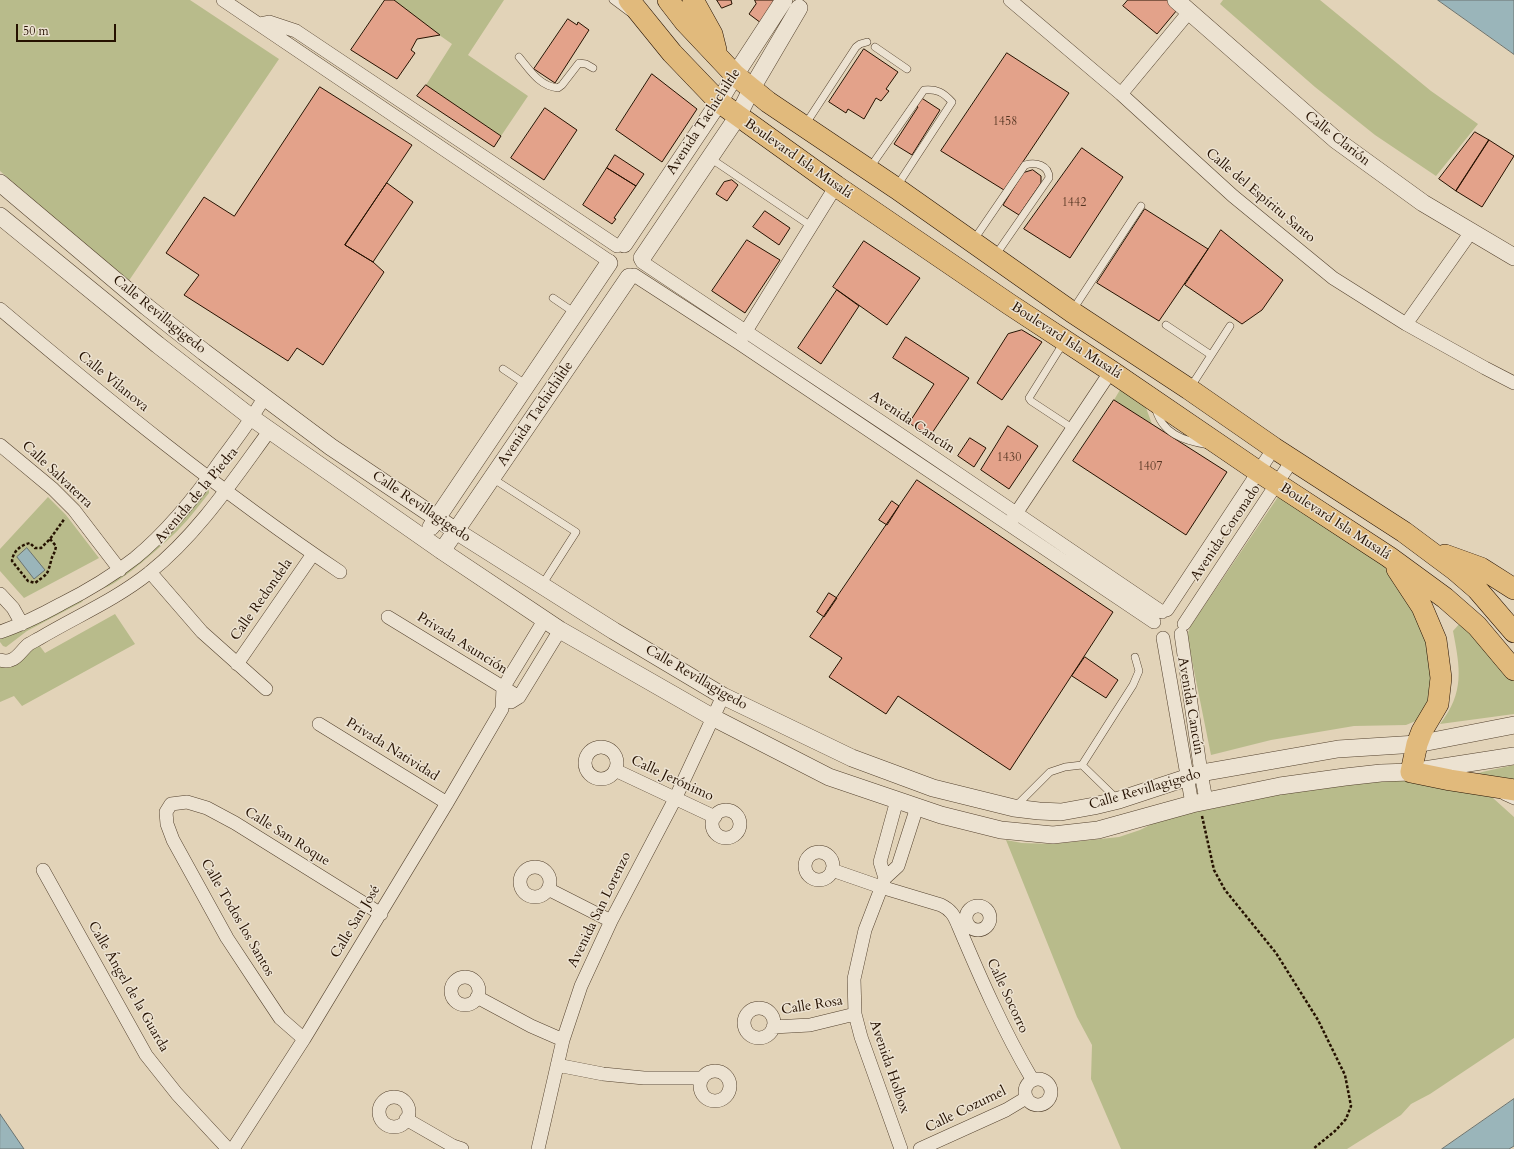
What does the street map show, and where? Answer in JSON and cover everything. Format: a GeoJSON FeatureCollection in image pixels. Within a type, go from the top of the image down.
{"type":"FeatureCollection","features":[{"type":"Feature","properties":{"kind":"main road","name":"Boulevard Isla Musalá"},"geometry":{"type":"LineString","coordinates":[[629,0],[672,53],[720,102],[738,116],[836,186],[1009,304],[1153,398],[1214,444],[1260,472],[1389,557],[1445,598],[1477,626],[1514,670]]}},
{"type":"Feature","properties":{"kind":"main road","name":"Boulevard Isla Musalá"},"geometry":{"type":"LineString","coordinates":[[668,0],[685,22],[735,75],[804,127],[896,188],[1072,312],[1189,389],[1274,448],[1404,532],[1455,570],[1477,589],[1514,632]]}},
{"type":"Feature","properties":{"kind":"main road"},"geometry":{"type":"LineString","coordinates":[[693,0],[712,34],[717,56]]}},
{"type":"Feature","properties":{"kind":"main road"},"geometry":{"type":"LineString","coordinates":[[1009,304],[1027,281]]}},
{"type":"Feature","properties":{"kind":"main road"},"geometry":{"type":"LineString","coordinates":[[1427,549],[1481,568],[1514,590]]}},
{"type":"Feature","properties":{"kind":"main road"},"geometry":{"type":"LineString","coordinates":[[1389,557],[1422,607],[1436,640],[1441,678],[1438,704],[1422,731],[1417,744],[1411,772],[1514,790]]}},
{"type":"Feature","properties":{"kind":"street"},"geometry":{"type":"LineString","coordinates":[[223,0],[609,262],[614,273],[624,277],[637,268]]}},
{"type":"Feature","properties":{"kind":"street","name":"Avenida Tachichiltle"},"geometry":{"type":"LineString","coordinates":[[621,245],[720,102],[735,75],[784,0]]}},
{"type":"Feature","properties":{"kind":"street","name":"Calle del Espíritu Santo"},"geometry":{"type":"LineString","coordinates":[[1010,0],[1121,94],[1234,196],[1333,278],[1406,324],[1514,383]]}},
{"type":"Feature","properties":{"kind":"street","name":"Calle Clarión"},"geometry":{"type":"LineString","coordinates":[[1176,0],[1336,140],[1423,203],[1514,258]]}},
{"type":"Feature","properties":{"kind":"street","name":"Avenida Tachichiltle"},"geometry":{"type":"LineString","coordinates":[[442,551],[637,268],[738,116],[796,3]]}},
{"type":"Feature","properties":{"kind":"street"},"geometry":{"type":"LineString","coordinates":[[1121,94],[1189,12]]}},
{"type":"Feature","properties":{"kind":"street"},"geometry":{"type":"LineString","coordinates":[[259,24],[269,22],[296,31],[621,245]]}},
{"type":"Feature","properties":{"kind":"street","name":"Calle Revillagigedo"},"geometry":{"type":"LineString","coordinates":[[0,183],[147,307],[264,398],[331,446],[456,531],[614,631],[723,696],[852,758],[933,788],[1014,808],[1039,812],[1061,812],[1119,800],[1194,775],[1338,749],[1417,744],[1514,725]]}},
{"type":"Feature","properties":{"kind":"street"},"geometry":{"type":"LineString","coordinates":[[739,344],[836,186]]}},
{"type":"Feature","properties":{"kind":"street","name":"Calle Revillagigedo"},"geometry":{"type":"LineString","coordinates":[[0,216],[152,340],[252,418],[442,551],[560,630],[712,717],[829,777],[941,815],[1001,830],[1025,834],[1053,835],[1098,830],[1311,781],[1382,773],[1411,772],[1514,756]]}},
{"type":"Feature","properties":{"kind":"street"},"geometry":{"type":"LineString","coordinates":[[1406,324],[1471,232]]}},
{"type":"Feature","properties":{"kind":"street"},"geometry":{"type":"LineString","coordinates":[[609,262],[611,253],[621,245],[629,244],[638,249],[637,268]]}},
{"type":"Feature","properties":{"kind":"street","name":"Avenida Tachichiltle"},"geometry":{"type":"LineString","coordinates":[[424,537],[609,262]]}},
{"type":"Feature","properties":{"kind":"street"},"geometry":{"type":"LineString","coordinates":[[637,268],[739,344],[1008,524],[1161,615],[1176,611],[1183,618],[1183,629],[1173,639],[1163,638],[1156,631],[1161,615]]}},
{"type":"Feature","properties":{"kind":"street","name":"Avenida Cancún"},"geometry":{"type":"LineString","coordinates":[[637,268],[746,331],[1016,513],[1161,615]]}},
{"type":"Feature","properties":{"kind":"street","name":"Calle Vilanova"},"geometry":{"type":"LineString","coordinates":[[0,309],[81,377],[209,478]]}},
{"type":"Feature","properties":{"kind":"street"},"geometry":{"type":"LineString","coordinates":[[1008,524],[1111,371]]}},
{"type":"Feature","properties":{"kind":"street","name":"Avenida de la Piedra"},"geometry":{"type":"LineString","coordinates":[[0,632],[22,624],[93,587],[120,570],[136,557],[183,512],[252,418],[264,398]]}},
{"type":"Feature","properties":{"kind":"street","name":"Avenida de la Piedra"},"geometry":{"type":"LineString","coordinates":[[0,660],[10,661],[19,656],[28,644],[103,604],[150,572],[172,552],[225,491],[270,430]]}},
{"type":"Feature","properties":{"kind":"street","name":"Calle Salvaterra"},"geometry":{"type":"LineString","coordinates":[[0,445],[53,489],[74,510],[120,570]]}},
{"type":"Feature","properties":{"kind":"street","name":"Avenida Coronado"},"geometry":{"type":"LineString","coordinates":[[1161,615],[1260,472],[1274,448]]}},
{"type":"Feature","properties":{"kind":"street","name":"Avenida Coronado"},"geometry":{"type":"LineString","coordinates":[[1183,629],[1293,460]]}},
{"type":"Feature","properties":{"kind":"street","name":"Calle Redondela"},"geometry":{"type":"LineString","coordinates":[[209,478],[225,491],[340,572]]}},
{"type":"Feature","properties":{"kind":"street","name":"Calle Redondela"},"geometry":{"type":"LineString","coordinates":[[237,664],[313,554]]}},
{"type":"Feature","properties":{"kind":"street","name":"Calle Redondela"},"geometry":{"type":"LineString","coordinates":[[150,572],[202,632],[266,689]]}},
{"type":"Feature","properties":{"kind":"street"},"geometry":{"type":"LineString","coordinates":[[93,587],[103,604]]}},
{"type":"Feature","properties":{"kind":"street"},"geometry":{"type":"LineString","coordinates":[[0,594],[13,608],[22,624]]}},
{"type":"Feature","properties":{"kind":"street","name":"Privada Asunción"},"geometry":{"type":"LineString","coordinates":[[388,617],[519,697]]}},
{"type":"Feature","properties":{"kind":"street","name":"Calle San José"},"geometry":{"type":"LineString","coordinates":[[502,709],[503,688],[545,619]]}},
{"type":"Feature","properties":{"kind":"street","name":"Avenida Cancún"},"geometry":{"type":"LineString","coordinates":[[1183,629],[1194,775]]}},
{"type":"Feature","properties":{"kind":"street","name":"Calle San José"},"geometry":{"type":"LineString","coordinates":[[233,1149],[304,1039],[447,803],[502,709],[519,697],[560,630]]}},
{"type":"Feature","properties":{"kind":"street","name":"Avenida Cancún"},"geometry":{"type":"LineString","coordinates":[[1163,638],[1200,807]]}},
{"type":"Feature","properties":{"kind":"street","name":"Avenida San Lorenzo"},"geometry":{"type":"LineString","coordinates":[[538,1149],[563,1040],[581,986],[611,921],[675,799],[723,696]]}},
{"type":"Feature","properties":{"kind":"street","name":"Privada Natividad"},"geometry":{"type":"LineString","coordinates":[[319,724],[447,803]]}},
{"type":"Feature","properties":{"kind":"street","name":"Calle Jerónimo"},"geometry":{"type":"LineString","coordinates":[[615,770],[715,817]]}},
{"type":"Feature","properties":{"kind":"street"},"geometry":{"type":"LineString","coordinates":[[883,882],[880,862],[897,800]]}},
{"type":"Feature","properties":{"kind":"street","name":"Calle San Roque"},"geometry":{"type":"LineString","coordinates":[[171,804],[187,802],[207,808],[236,823],[380,914]]}},
{"type":"Feature","properties":{"kind":"street","name":"Calle Todos los Santos"},"geometry":{"type":"LineString","coordinates":[[171,804],[166,812],[167,824],[173,840],[227,938],[280,1018],[304,1039]]}},
{"type":"Feature","properties":{"kind":"street","name":"Avenida Holbox"},"geometry":{"type":"LineString","coordinates":[[901,1149],[866,1051],[855,1014],[854,979],[865,930],[883,882],[898,866],[918,807]]}},
{"type":"Feature","properties":{"kind":"street","name":"Calle Ángel de la Guarda"},"geometry":{"type":"LineString","coordinates":[[43,870],[146,1054],[177,1094],[228,1149]]}},
{"type":"Feature","properties":{"kind":"street","name":"Calle Socorro"},"geometry":{"type":"LineString","coordinates":[[832,870],[883,882],[945,907],[954,914],[962,923],[978,972],[1018,1056],[1032,1079]]}},
{"type":"Feature","properties":{"kind":"street"},"geometry":{"type":"LineString","coordinates":[[548,889],[611,921]]}},
{"type":"Feature","properties":{"kind":"street"},"geometry":{"type":"LineString","coordinates":[[478,997],[531,1026],[563,1040]]}},
{"type":"Feature","properties":{"kind":"street","name":"Calle Rosa"},"geometry":{"type":"LineString","coordinates":[[773,1027],[810,1025],[855,1014]]}},
{"type":"Feature","properties":{"kind":"street"},"geometry":{"type":"LineString","coordinates":[[557,1065],[644,1078],[702,1078]]}},
{"type":"Feature","properties":{"kind":"street"},"geometry":{"type":"LineString","coordinates":[[1036,1078],[1045,1080],[1050,1087],[1049,1100],[1041,1105],[1032,1104],[1026,1098],[1024,1090],[1028,1082],[1032,1079],[1036,1078]]}},
{"type":"Feature","properties":{"kind":"street","name":"Calle Cozumel"},"geometry":{"type":"LineString","coordinates":[[920,1149],[1006,1110],[1026,1098]]}},
{"type":"Feature","properties":{"kind":"street"},"geometry":{"type":"LineString","coordinates":[[406,1119],[453,1146],[462,1149]]}},
{"type":"Feature","properties":{"kind":"lane"},"geometry":{"type":"LineString","coordinates":[[613,0],[621,7],[646,22]]}},
{"type":"Feature","properties":{"kind":"lane"},"geometry":{"type":"LineString","coordinates":[[804,127],[856,47],[867,42]]}},
{"type":"Feature","properties":{"kind":"lane"},"geometry":{"type":"LineString","coordinates":[[874,47],[907,69]]}},
{"type":"Feature","properties":{"kind":"lane"},"geometry":{"type":"LineString","coordinates":[[519,57],[534,76],[546,85],[554,88],[558,88],[562,85],[579,63],[586,64],[593,68]]}},
{"type":"Feature","properties":{"kind":"lane"},"geometry":{"type":"LineString","coordinates":[[869,170],[924,90],[934,89],[946,95],[952,102],[896,188]]}},
{"type":"Feature","properties":{"kind":"lane"},"geometry":{"type":"LineString","coordinates":[[710,158],[811,226]]}},
{"type":"Feature","properties":{"kind":"lane"},"geometry":{"type":"LineString","coordinates":[[972,242],[1025,165],[1031,163],[1039,164],[1046,169],[1049,174],[1049,178],[994,258]]}},
{"type":"Feature","properties":{"kind":"lane"},"geometry":{"type":"LineString","coordinates":[[1072,312],[1141,206]]}},
{"type":"Feature","properties":{"kind":"lane"},"geometry":{"type":"LineString","coordinates":[[553,298],[576,313]]}},
{"type":"Feature","properties":{"kind":"lane"},"geometry":{"type":"LineString","coordinates":[[1166,325],[1211,355]]}},
{"type":"Feature","properties":{"kind":"lane"},"geometry":{"type":"LineString","coordinates":[[1189,389],[1230,326]]}},
{"type":"Feature","properties":{"kind":"lane"},"geometry":{"type":"LineString","coordinates":[[1065,340],[1029,398],[1031,401],[1072,428]]}},
{"type":"Feature","properties":{"kind":"lane"},"geometry":{"type":"LineString","coordinates":[[503,369],[527,385]]}},
{"type":"Feature","properties":{"kind":"lane"},"geometry":{"type":"LineString","coordinates":[[1214,444],[1238,464]]}},
{"type":"Feature","properties":{"kind":"lane"},"geometry":{"type":"LineString","coordinates":[[492,478],[576,532],[542,585]]}},
{"type":"Feature","properties":{"kind":"lane"},"geometry":{"type":"LineString","coordinates":[[1082,765],[1133,685],[1139,671],[1135,657]]}},
{"type":"Feature","properties":{"kind":"lane"},"geometry":{"type":"LineString","coordinates":[[1082,765],[1119,800]]}},
{"type":"Feature","properties":{"kind":"lane"},"geometry":{"type":"LineString","coordinates":[[1014,808],[1050,772],[1065,767],[1082,765]]}},
{"type":"Feature","properties":{"kind":"lane"},"geometry":{"type":"LineString","coordinates":[[1479,785],[1514,802]]}},
{"type":"Feature","properties":{"kind":"path"},"geometry":{"type":"LineString","coordinates":[[50,539],[56,546],[55,554],[51,559],[50,568],[47,574],[35,583],[28,580],[12,561],[13,555],[23,545],[30,543],[35,548],[41,548],[50,539],[62,521],[74,510]]}},
{"type":"Feature","properties":{"kind":"path"},"geometry":{"type":"LineString","coordinates":[[1200,807],[1214,870],[1225,890],[1276,953],[1318,1020],[1345,1075],[1351,1106],[1346,1120],[1313,1149]]}},
{"type":"Feature","properties":{"kind":"green space"},"geometry":{"type":"Polygon","coordinates":[[[0,0],[190,0],[279,59],[128,282],[0,171],[0,0]]]}},
{"type":"Feature","properties":{"kind":"green space"},"geometry":{"type":"Polygon","coordinates":[[[393,0],[504,0],[468,55],[528,96],[501,136],[426,85],[452,44],[393,0]]]}},
{"type":"Feature","properties":{"kind":"green space"},"geometry":{"type":"Polygon","coordinates":[[[1223,0],[1320,0],[1431,91],[1478,124],[1436,176],[1375,135],[1315,87],[1220,4],[1223,0]]]}},
{"type":"Feature","properties":{"kind":"green space"},"geometry":{"type":"Polygon","coordinates":[[[1124,383],[1142,397],[1152,424],[1114,400],[1124,383]]]}},
{"type":"Feature","properties":{"kind":"green space"},"geometry":{"type":"Polygon","coordinates":[[[209,490],[209,493],[191,516],[165,543],[119,580],[103,588],[176,527],[206,491],[209,490]]]}},
{"type":"Feature","properties":{"kind":"green space"},"geometry":{"type":"Polygon","coordinates":[[[1282,491],[1384,553],[1442,665],[1423,718],[1406,725],[1354,726],[1271,740],[1211,755],[1187,636],[1190,627],[1282,491]]]}},
{"type":"Feature","properties":{"kind":"green space"},"geometry":{"type":"Polygon","coordinates":[[[48,497],[66,515],[99,558],[24,598],[0,571],[0,549],[48,497]]]}},
{"type":"Feature","properties":{"kind":"green space"},"geometry":{"type":"Polygon","coordinates":[[[84,598],[82,602],[27,631],[6,647],[0,642],[0,636],[84,598]]]}},
{"type":"Feature","properties":{"kind":"green space"},"geometry":{"type":"Polygon","coordinates":[[[1469,613],[1514,660],[1514,714],[1440,724],[1454,701],[1457,690],[1459,668],[1453,631],[1469,613]]]}},
{"type":"Feature","properties":{"kind":"green space"},"geometry":{"type":"Polygon","coordinates":[[[115,614],[135,644],[22,706],[14,696],[0,702],[0,667],[39,645],[45,653],[115,614]]]}},
{"type":"Feature","properties":{"kind":"green space"},"geometry":{"type":"Polygon","coordinates":[[[1514,765],[1514,781],[1475,775],[1482,772],[1514,765]]]}},
{"type":"Feature","properties":{"kind":"green space"},"geometry":{"type":"Polygon","coordinates":[[[1366,780],[1424,780],[1483,789],[1514,817],[1514,1038],[1430,1094],[1411,1104],[1401,1115],[1347,1149],[1121,1149],[1091,1079],[1092,1045],[1077,1017],[1006,840],[1022,843],[1054,844],[1119,837],[1140,830],[1160,820],[1217,804],[1366,780]]]}},
{"type":"Feature","properties":{"kind":"water"},"geometry":{"type":"Polygon","coordinates":[[[1438,0],[1514,0],[1514,54],[1438,0]]]}},
{"type":"Feature","properties":{"kind":"water"},"geometry":{"type":"Polygon","coordinates":[[[27,548],[45,570],[34,579],[17,557],[27,548]]]}},
{"type":"Feature","properties":{"kind":"water"},"geometry":{"type":"Polygon","coordinates":[[[1514,1099],[1514,1146],[1509,1149],[1442,1149],[1514,1099]]]}},
{"type":"Feature","properties":{"kind":"water"},"geometry":{"type":"Polygon","coordinates":[[[0,1114],[24,1149],[0,1149],[0,1114]]]}},
{"type":"Feature","properties":{"kind":"building"},"geometry":{"type":"Polygon","coordinates":[[[385,0],[394,0],[440,35],[417,39],[411,50],[415,53],[397,79],[351,50],[385,0]]]}},
{"type":"Feature","properties":{"kind":"building"},"geometry":{"type":"Polygon","coordinates":[[[717,0],[731,0],[732,4],[722,8],[717,0]]]}},
{"type":"Feature","properties":{"kind":"building"},"geometry":{"type":"Polygon","coordinates":[[[755,0],[775,0],[761,23],[749,14],[756,4],[755,0]]]}},
{"type":"Feature","properties":{"kind":"building"},"geometry":{"type":"Polygon","coordinates":[[[1128,0],[1178,0],[1182,4],[1157,34],[1123,6],[1128,0]]]}},
{"type":"Feature","properties":{"kind":"building"},"geometry":{"type":"Polygon","coordinates":[[[568,19],[577,25],[578,22],[589,30],[555,83],[534,69],[568,19]]]}},
{"type":"Feature","properties":{"kind":"building"},"geometry":{"type":"Polygon","coordinates":[[[864,49],[898,72],[886,89],[889,91],[881,101],[876,98],[864,119],[848,109],[846,113],[829,102],[864,49]]]}},
{"type":"Feature","properties":{"kind":"building"},"geometry":{"type":"Polygon","coordinates":[[[1007,53],[1069,93],[1004,190],[941,151],[1007,53]]]}},
{"type":"Feature","properties":{"kind":"building"},"geometry":{"type":"Polygon","coordinates":[[[652,74],[697,109],[662,162],[616,130],[652,74]]]}},
{"type":"Feature","properties":{"kind":"building"},"geometry":{"type":"Polygon","coordinates":[[[426,85],[501,136],[494,147],[417,96],[426,85]]]}},
{"type":"Feature","properties":{"kind":"building"},"geometry":{"type":"Polygon","coordinates":[[[320,87],[412,145],[345,245],[373,262],[384,272],[323,365],[297,348],[288,361],[184,295],[199,275],[166,253],[204,197],[234,216],[320,87]]]}},
{"type":"Feature","properties":{"kind":"building"},"geometry":{"type":"Polygon","coordinates":[[[920,97],[940,110],[912,155],[894,144],[918,107],[914,104],[920,97]]]}},
{"type":"Feature","properties":{"kind":"building"},"geometry":{"type":"Polygon","coordinates":[[[545,108],[577,130],[544,180],[511,158],[545,108]]]}},
{"type":"Feature","properties":{"kind":"building"},"geometry":{"type":"Polygon","coordinates":[[[1475,132],[1489,140],[1456,191],[1439,179],[1475,132]]]}},
{"type":"Feature","properties":{"kind":"building"},"geometry":{"type":"Polygon","coordinates":[[[1489,140],[1514,156],[1482,207],[1456,191],[1489,140]]]}},
{"type":"Feature","properties":{"kind":"building"},"geometry":{"type":"Polygon","coordinates":[[[1082,148],[1123,177],[1070,258],[1024,229],[1082,148]]]}},
{"type":"Feature","properties":{"kind":"building"},"geometry":{"type":"Polygon","coordinates":[[[615,155],[644,174],[636,186],[607,168],[615,155]]]}},
{"type":"Feature","properties":{"kind":"building"},"geometry":{"type":"Polygon","coordinates":[[[607,168],[636,186],[614,218],[616,219],[612,224],[583,205],[607,168]]]}},
{"type":"Feature","properties":{"kind":"building"},"geometry":{"type":"Polygon","coordinates":[[[1033,170],[1041,176],[1041,183],[1019,215],[1003,205],[1023,173],[1033,170]]]}},
{"type":"Feature","properties":{"kind":"building"},"geometry":{"type":"Polygon","coordinates":[[[732,180],[738,185],[727,201],[716,194],[724,182],[732,180]]]}},
{"type":"Feature","properties":{"kind":"building"},"geometry":{"type":"Polygon","coordinates":[[[387,183],[413,202],[373,262],[345,245],[387,183]]]}},
{"type":"Feature","properties":{"kind":"building"},"geometry":{"type":"Polygon","coordinates":[[[1145,209],[1208,249],[1159,321],[1097,283],[1145,209]]]}},
{"type":"Feature","properties":{"kind":"building"},"geometry":{"type":"Polygon","coordinates":[[[765,211],[790,228],[779,245],[753,227],[765,211]]]}},
{"type":"Feature","properties":{"kind":"building"},"geometry":{"type":"Polygon","coordinates":[[[1221,230],[1283,280],[1262,310],[1242,324],[1185,285],[1221,230]]]}},
{"type":"Feature","properties":{"kind":"building"},"geometry":{"type":"Polygon","coordinates":[[[747,240],[780,260],[745,313],[712,291],[747,240]]]}},
{"type":"Feature","properties":{"kind":"building"},"geometry":{"type":"Polygon","coordinates":[[[864,241],[920,278],[887,325],[833,287],[864,241]]]}},
{"type":"Feature","properties":{"kind":"building"},"geometry":{"type":"Polygon","coordinates":[[[837,290],[859,306],[821,364],[798,348],[837,290]]]}},
{"type":"Feature","properties":{"kind":"building"},"geometry":{"type":"Polygon","coordinates":[[[1022,330],[1042,342],[1002,400],[977,383],[1008,334],[1022,330]]]}},
{"type":"Feature","properties":{"kind":"building"},"geometry":{"type":"Polygon","coordinates":[[[906,337],[969,378],[930,436],[909,423],[934,384],[893,358],[906,337]]]}},
{"type":"Feature","properties":{"kind":"building"},"geometry":{"type":"Polygon","coordinates":[[[1114,400],[1227,472],[1186,535],[1073,461],[1114,400]]]}},
{"type":"Feature","properties":{"kind":"building"},"geometry":{"type":"Polygon","coordinates":[[[1008,426],[1038,446],[1009,489],[981,470],[1008,426]]]}},
{"type":"Feature","properties":{"kind":"building"},"geometry":{"type":"Polygon","coordinates":[[[970,438],[986,448],[974,467],[958,456],[970,438]]]}},
{"type":"Feature","properties":{"kind":"building"},"geometry":{"type":"Polygon","coordinates":[[[917,480],[1113,612],[1010,770],[898,696],[886,714],[829,677],[842,658],[810,637],[917,480]]]}},
{"type":"Feature","properties":{"kind":"building"},"geometry":{"type":"Polygon","coordinates":[[[892,501],[899,506],[887,525],[879,520],[892,501]]]}},
{"type":"Feature","properties":{"kind":"building"},"geometry":{"type":"Polygon","coordinates":[[[829,593],[837,598],[824,617],[817,612],[829,593]]]}},
{"type":"Feature","properties":{"kind":"building"},"geometry":{"type":"Polygon","coordinates":[[[1085,657],[1118,680],[1106,698],[1072,676],[1085,657]]]}}]}
